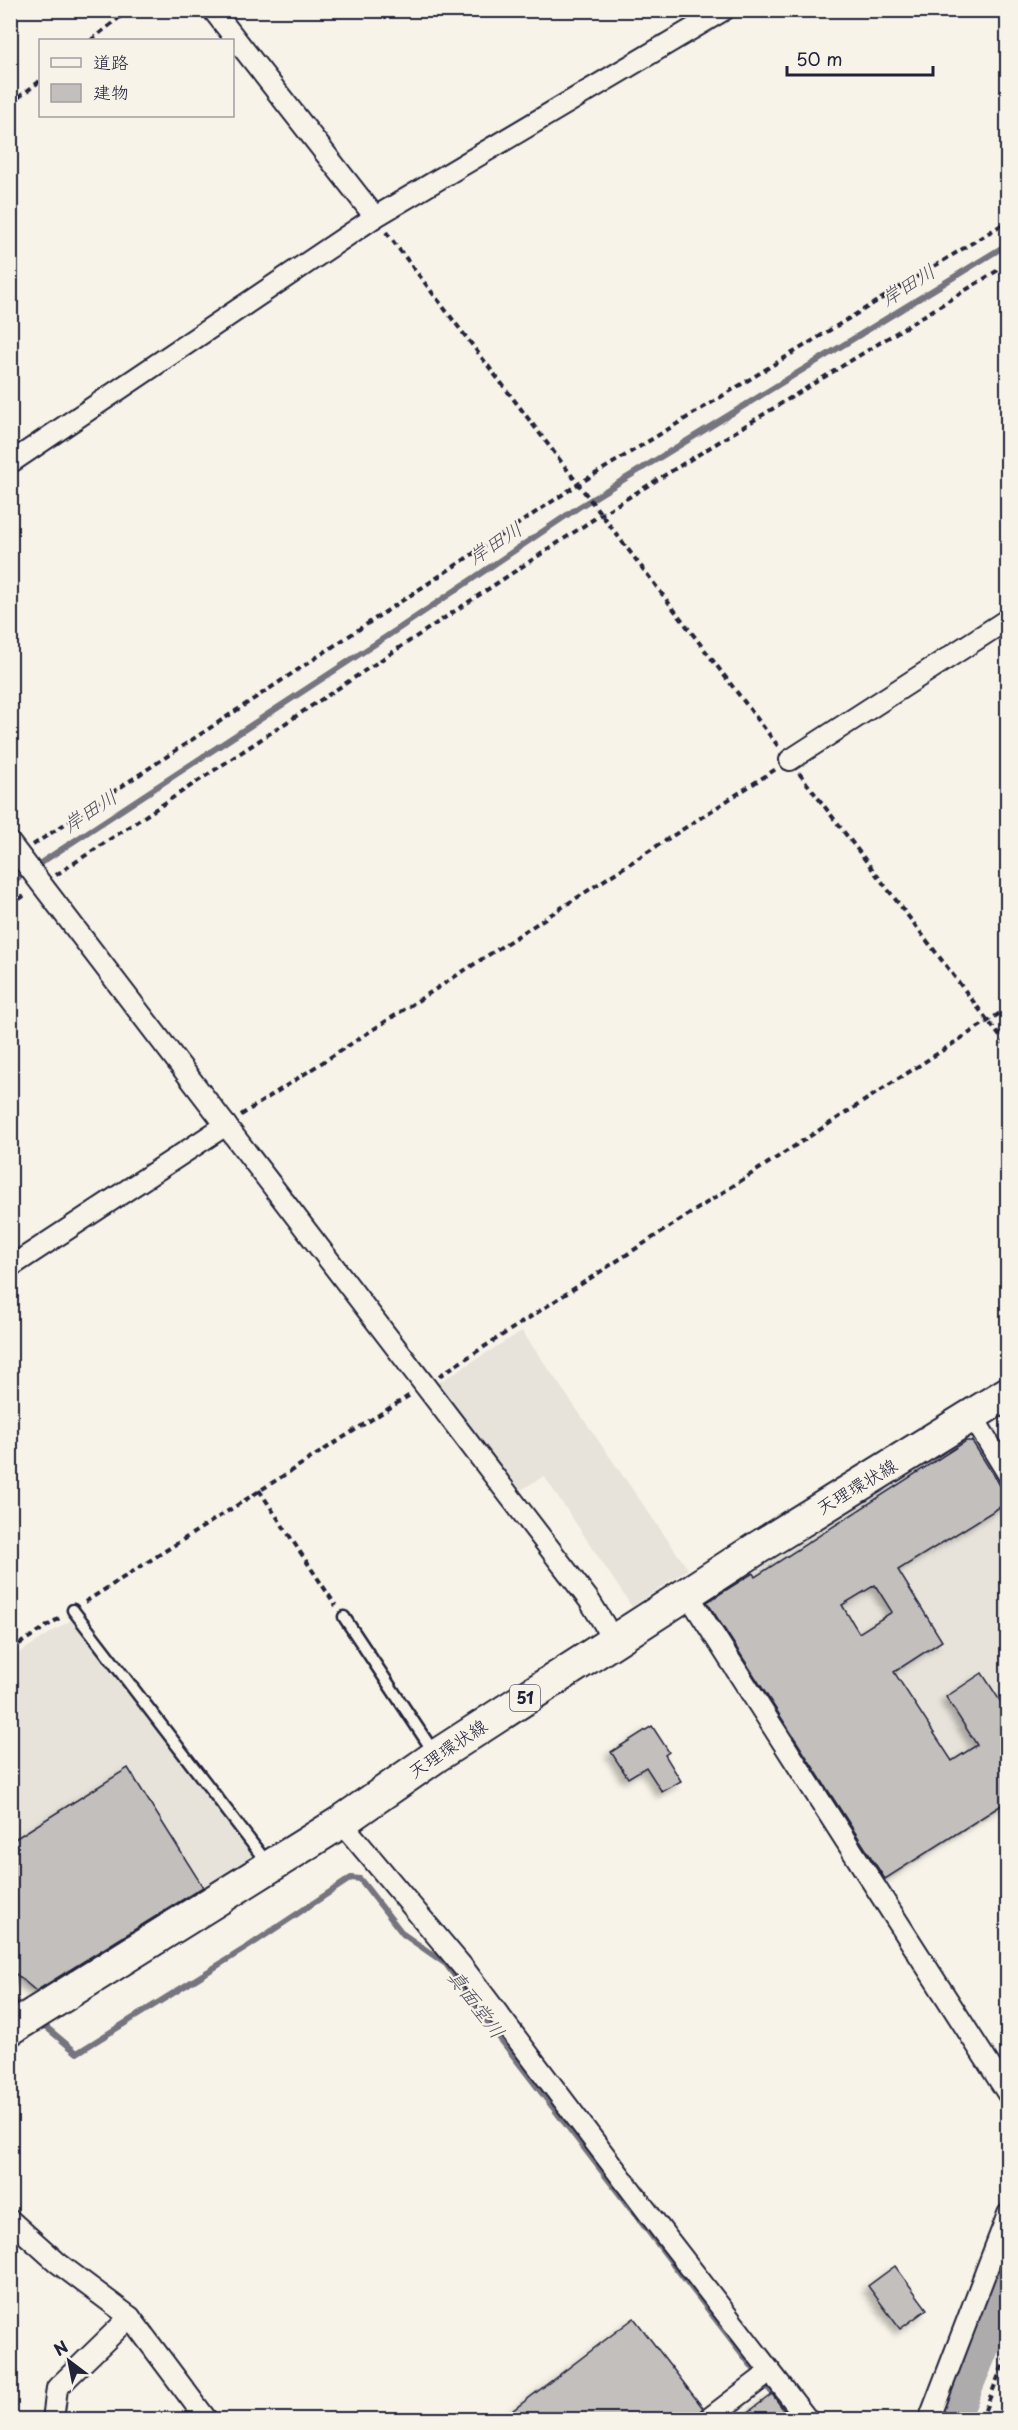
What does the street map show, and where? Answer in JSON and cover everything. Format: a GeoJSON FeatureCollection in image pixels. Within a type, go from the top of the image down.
{"type":"FeatureCollection","features":[{"type":"Feature","properties":{"kind":"main road","name":"天理環状線"},"geometry":{"type":"LineString","coordinates":[[14,2027],[341,1822],[436,1756],[611,1641],[973,1417],[1008,1393]]}},
{"type":"Feature","properties":{"kind":"street"},"geometry":{"type":"LineString","coordinates":[[213,10],[375,217]]}},
{"type":"Feature","properties":{"kind":"street"},"geometry":{"type":"LineString","coordinates":[[10,463],[375,217],[724,10]]}},
{"type":"Feature","properties":{"kind":"street"},"geometry":{"type":"LineString","coordinates":[[790,760],[1008,619]]}},
{"type":"Feature","properties":{"kind":"street"},"geometry":{"type":"LineString","coordinates":[[15,849],[589,1600],[604,1624],[611,1641]]}},
{"type":"Feature","properties":{"kind":"street"},"geometry":{"type":"LineString","coordinates":[[10,1267],[226,1125]]}},
{"type":"Feature","properties":{"kind":"street"},"geometry":{"type":"LineString","coordinates":[[973,1417],[1008,1474]]}},
{"type":"Feature","properties":{"kind":"street"},"geometry":{"type":"LineString","coordinates":[[687,1593],[1008,2094]]}},
{"type":"Feature","properties":{"kind":"street"},"geometry":{"type":"LineString","coordinates":[[341,1822],[462,1966],[808,2420]]}},
{"type":"Feature","properties":{"kind":"street"},"geometry":{"type":"LineString","coordinates":[[929,2420],[1008,2214]]}},
{"type":"Feature","properties":{"kind":"street"},"geometry":{"type":"LineString","coordinates":[[10,2220],[58,2263],[130,2317],[207,2420]]}},
{"type":"Feature","properties":{"kind":"street"},"geometry":{"type":"LineString","coordinates":[[53,2420],[57,2388],[130,2317]]}},
{"type":"Feature","properties":{"kind":"street"},"geometry":{"type":"LineString","coordinates":[[707,2420],[770,2372]]}},
{"type":"Feature","properties":{"kind":"lane"},"geometry":{"type":"LineString","coordinates":[[73,1610],[270,1867]]}},
{"type":"Feature","properties":{"kind":"lane"},"geometry":{"type":"LineString","coordinates":[[344,1617],[436,1756]]}},
{"type":"Feature","properties":{"kind":"path"},"geometry":{"type":"LineString","coordinates":[[92,39],[129,10]]}},
{"type":"Feature","properties":{"kind":"path"},"geometry":{"type":"LineString","coordinates":[[10,104],[39,82]]}},
{"type":"Feature","properties":{"kind":"path"},"geometry":{"type":"LineString","coordinates":[[375,217],[600,515],[1008,1047]]}},
{"type":"Feature","properties":{"kind":"path"},"geometry":{"type":"LineString","coordinates":[[15,849],[577,484],[1008,221]]}},
{"type":"Feature","properties":{"kind":"path"},"geometry":{"type":"LineString","coordinates":[[10,905],[600,515],[1008,264]]}},
{"type":"Feature","properties":{"kind":"path"},"geometry":{"type":"LineString","coordinates":[[226,1125],[790,760]]}},
{"type":"Feature","properties":{"kind":"path"},"geometry":{"type":"LineString","coordinates":[[10,1650],[1008,1008]]}},
{"type":"Feature","properties":{"kind":"path"},"geometry":{"type":"LineString","coordinates":[[259,1490],[344,1617]]}},
{"type":"Feature","properties":{"kind":"path"},"geometry":{"type":"LineString","coordinates":[[981,2420],[1008,2352]]}},
{"type":"Feature","properties":{"kind":"shaded area"},"geometry":{"type":"Polygon","coordinates":[[[522,1331],[688,1569],[632,1607],[544,1476],[516,1493],[433,1386],[522,1331]]]}},
{"type":"Feature","properties":{"kind":"shaded area"},"geometry":{"type":"Polygon","coordinates":[[[961,1438],[975,1439],[1007,1491],[1007,1804],[882,1884],[700,1602],[961,1438]]]}},
{"type":"Feature","properties":{"kind":"shaded area"},"geometry":{"type":"Polygon","coordinates":[[[71,1620],[258,1861],[40,1999],[11,1973],[11,1658],[71,1620]]]}},
{"type":"Feature","properties":{"kind":"building"},"geometry":{"type":"Polygon","coordinates":[[[966,1441],[972,1441],[1008,1498],[1008,1502],[898,1570],[942,1641],[894,1672],[952,1761],[977,1745],[946,1697],[982,1673],[1008,1713],[1008,1801],[885,1879],[707,1602],[753,1573],[755,1577],[966,1441]],[[875,1585],[842,1605],[859,1633],[892,1612],[875,1585]]]}},
{"type":"Feature","properties":{"kind":"building"},"geometry":{"type":"Polygon","coordinates":[[[652,1726],[669,1752],[665,1755],[681,1781],[662,1792],[646,1767],[628,1778],[611,1752],[652,1726]]]}},
{"type":"Feature","properties":{"kind":"building"},"geometry":{"type":"Polygon","coordinates":[[[128,1768],[203,1887],[36,1991],[10,1969],[10,1842],[128,1768]]]}},
{"type":"Feature","properties":{"kind":"building"},"geometry":{"type":"Polygon","coordinates":[[[895,2266],[927,2309],[900,2329],[868,2286],[895,2266]]]}},
{"type":"Feature","properties":{"kind":"building"},"geometry":{"type":"Polygon","coordinates":[[[634,2318],[703,2408],[696,2415],[695,2420],[519,2420],[512,2411],[634,2318]]]}},
{"type":"Feature","properties":{"kind":"building"},"geometry":{"type":"Polygon","coordinates":[[[772,2394],[791,2420],[738,2420],[772,2394]]]}},
{"type":"Feature","properties":{"kind":"waterway","name":"岸田川"},"geometry":{"type":"LineString","coordinates":[[10,883],[401,627],[579,507],[1008,244]]}},
{"type":"Feature","properties":{"kind":"waterway","name":"真面堂川"},"geometry":{"type":"LineString","coordinates":[[39,2021],[77,2053],[249,1946],[351,1878],[360,1879],[403,1934],[446,1964],[495,2032],[793,2420]]}},
{"type":"Feature","properties":{"kind":"waterway","name":"真面堂川"},"geometry":{"type":"LineString","coordinates":[[10,1997],[24,2008]]}},
{"type":"Feature","properties":{"kind":"waterway","name":"真面堂川"},"geometry":{"type":"LineString","coordinates":[[952,2420],[1008,2285]]}}]}
